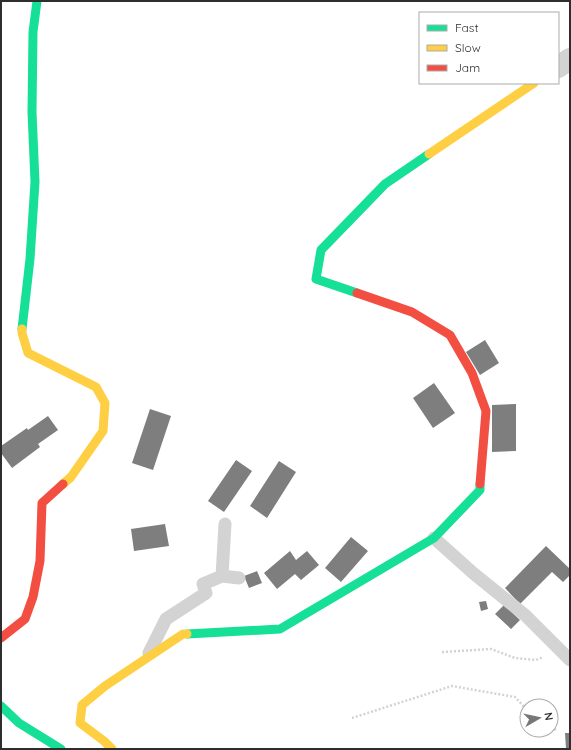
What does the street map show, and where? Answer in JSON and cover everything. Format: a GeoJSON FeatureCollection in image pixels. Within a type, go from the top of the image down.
{"type":"FeatureCollection","features":[{"type":"Feature","properties":{"kind":"street"},"geometry":{"type":"LineString","coordinates":[[1,638],[25,619],[33,597],[40,560],[42,503],[71,477],[104,431],[105,403],[96,387],[28,353],[22,333],[30,259],[35,182],[32,112],[33,32],[37,1]]}},
{"type":"Feature","properties":{"kind":"street"},"geometry":{"type":"LineString","coordinates":[[559,66],[570,59]]}},
{"type":"Feature","properties":{"kind":"street"},"geometry":{"type":"LineString","coordinates":[[112,749],[80,723],[82,705],[105,686],[183,634],[280,629],[434,538],[480,490],[486,412],[472,373],[450,336],[412,312],[316,279],[321,250],[385,184],[533,84]]}},
{"type":"Feature","properties":{"kind":"street"},"geometry":{"type":"LineString","coordinates":[[1,706],[19,723],[61,749]]}},
{"type":"Feature","properties":{"kind":"lane"},"geometry":{"type":"LineString","coordinates":[[222,576],[225,524]]}},
{"type":"Feature","properties":{"kind":"lane"},"geometry":{"type":"LineString","coordinates":[[434,538],[473,573],[525,615],[570,660]]}},
{"type":"Feature","properties":{"kind":"lane"},"geometry":{"type":"LineString","coordinates":[[148,657],[166,619],[206,593],[202,584],[222,576],[239,578]]}},
{"type":"Feature","properties":{"kind":"path"},"geometry":{"type":"LineString","coordinates":[[442,652],[491,649],[515,658],[536,660],[560,649]]}},
{"type":"Feature","properties":{"kind":"path"},"geometry":{"type":"LineString","coordinates":[[352,718],[452,686],[515,697],[519,701]]}},
{"type":"Feature","properties":{"kind":"building"},"geometry":{"type":"Polygon","coordinates":[[[485,340],[499,363],[480,375],[466,352],[485,340]]]}},
{"type":"Feature","properties":{"kind":"building"},"geometry":{"type":"Polygon","coordinates":[[[434,383],[455,413],[433,428],[413,398],[434,383]]]}},
{"type":"Feature","properties":{"kind":"building"},"geometry":{"type":"Polygon","coordinates":[[[516,404],[516,451],[492,452],[492,405],[516,404]]]}},
{"type":"Feature","properties":{"kind":"building"},"geometry":{"type":"Polygon","coordinates":[[[150,409],[171,416],[153,470],[132,463],[150,409]]]}},
{"type":"Feature","properties":{"kind":"building"},"geometry":{"type":"Polygon","coordinates":[[[48,416],[58,430],[38,444],[40,447],[12,468],[1,453],[1,446],[48,416]]]}},
{"type":"Feature","properties":{"kind":"building"},"geometry":{"type":"Polygon","coordinates":[[[236,460],[252,471],[224,512],[208,501],[236,460]]]}},
{"type":"Feature","properties":{"kind":"building"},"geometry":{"type":"Polygon","coordinates":[[[279,461],[296,472],[267,518],[250,506],[279,461]]]}},
{"type":"Feature","properties":{"kind":"building"},"geometry":{"type":"Polygon","coordinates":[[[165,524],[169,546],[134,551],[131,529],[165,524]]]}},
{"type":"Feature","properties":{"kind":"building"},"geometry":{"type":"Polygon","coordinates":[[[351,537],[368,551],[341,582],[325,568],[351,537]]]}},
{"type":"Feature","properties":{"kind":"building"},"geometry":{"type":"Polygon","coordinates":[[[546,546],[570,569],[570,575],[563,582],[552,572],[520,604],[505,588],[546,546]]]}},
{"type":"Feature","properties":{"kind":"building"},"geometry":{"type":"Polygon","coordinates":[[[290,551],[296,560],[307,551],[319,565],[301,580],[295,574],[277,589],[264,573],[290,551]]]}},
{"type":"Feature","properties":{"kind":"building"},"geometry":{"type":"Polygon","coordinates":[[[257,571],[262,583],[249,588],[244,576],[257,571]]]}},
{"type":"Feature","properties":{"kind":"building"},"geometry":{"type":"Polygon","coordinates":[[[486,601],[488,609],[481,611],[479,602],[486,601]]]}},
{"type":"Feature","properties":{"kind":"building"},"geometry":{"type":"Polygon","coordinates":[[[504,605],[520,620],[511,629],[495,614],[504,605]]]}},
{"type":"Feature","properties":{"kind":"building"},"geometry":{"type":"Polygon","coordinates":[[[565,733],[570,733],[570,748],[566,749],[565,733]]]}},
{"type":"Feature","properties":{"kind":"traffic: fast"},"geometry":{"type":"LineString","coordinates":[[22,329],[30,259],[35,182],[32,112],[33,32],[37,1]]}},
{"type":"Feature","properties":{"kind":"traffic: fast"},"geometry":{"type":"LineString","coordinates":[[357,293],[316,279],[321,250],[385,184],[429,154]]}},
{"type":"Feature","properties":{"kind":"traffic: fast"},"geometry":{"type":"LineString","coordinates":[[187,634],[280,629],[434,538],[480,490],[480,484]]}},
{"type":"Feature","properties":{"kind":"traffic: fast"},"geometry":{"type":"LineString","coordinates":[[1,706],[19,723],[61,749]]}},
{"type":"Feature","properties":{"kind":"traffic: slow"},"geometry":{"type":"LineString","coordinates":[[429,154],[533,84]]}},
{"type":"Feature","properties":{"kind":"traffic: slow"},"geometry":{"type":"LineString","coordinates":[[22,329],[28,353],[96,387],[105,403],[103,431],[71,477],[63,484]]}},
{"type":"Feature","properties":{"kind":"traffic: slow"},"geometry":{"type":"LineString","coordinates":[[112,749],[80,723],[82,705],[105,686],[183,634],[187,634]]}},
{"type":"Feature","properties":{"kind":"traffic: jam"},"geometry":{"type":"LineString","coordinates":[[357,293],[412,312],[450,335],[472,373],[486,411],[480,484]]}},
{"type":"Feature","properties":{"kind":"traffic: jam"},"geometry":{"type":"LineString","coordinates":[[1,638],[25,619],[33,597],[40,561],[42,503],[63,484]]}}]}
